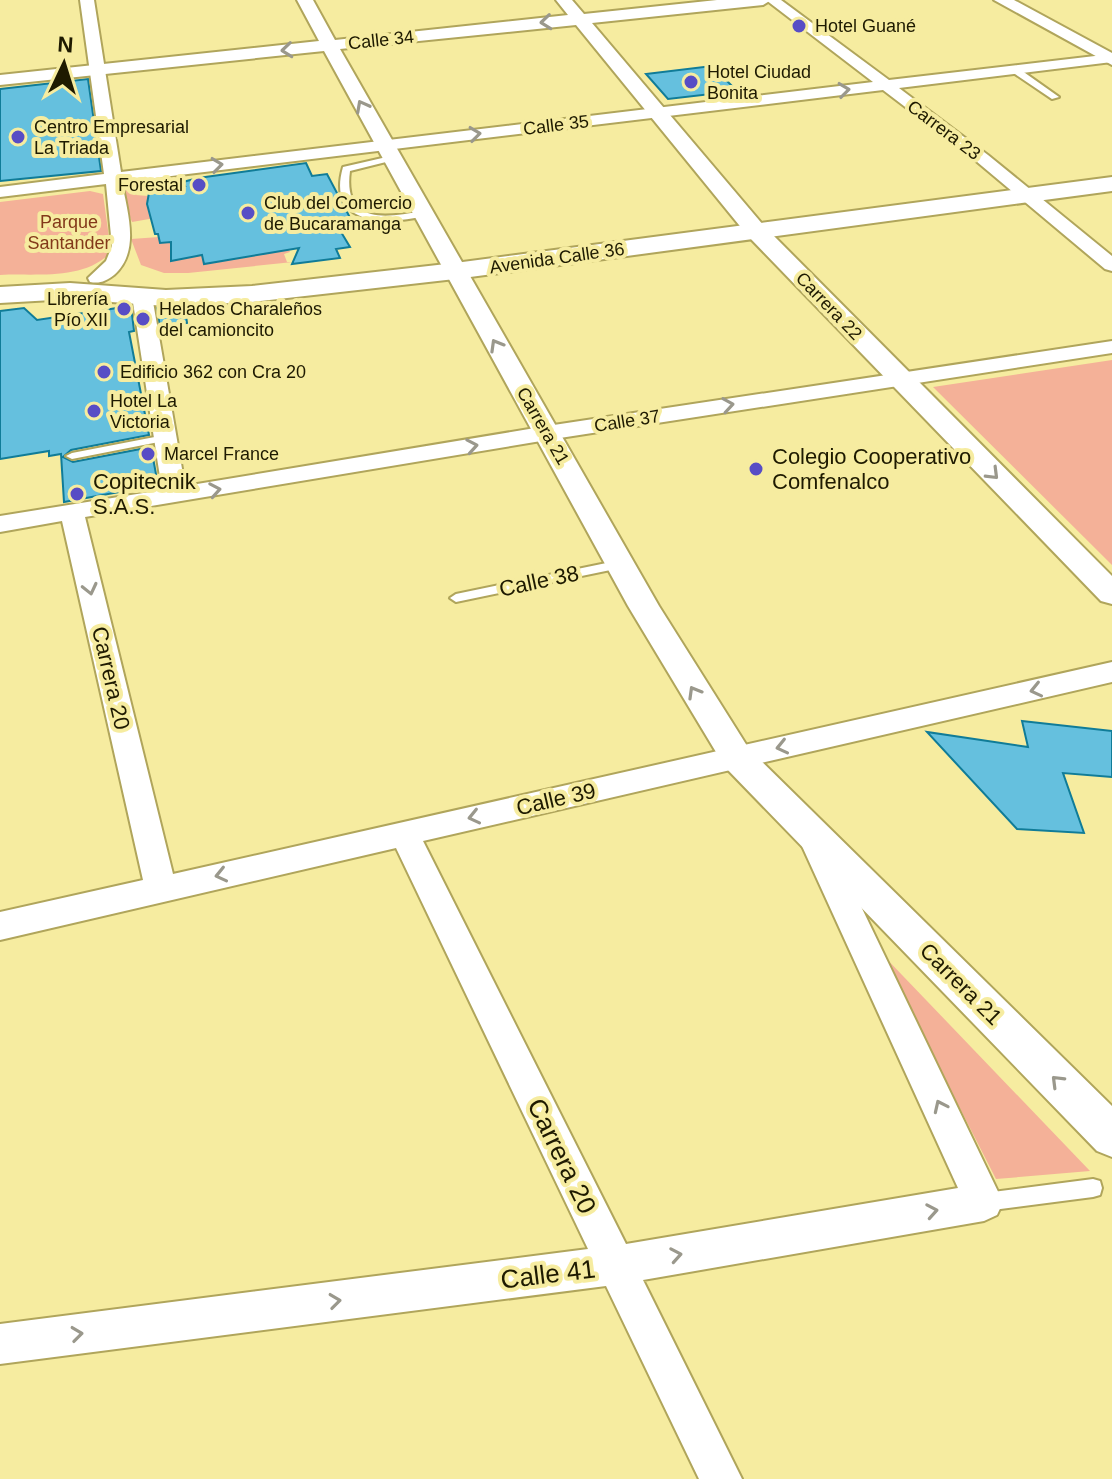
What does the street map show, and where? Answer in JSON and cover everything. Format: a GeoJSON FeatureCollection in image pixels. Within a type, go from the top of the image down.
{"type":"FeatureCollection","features":[{"type":"Feature","properties":{"kind":"main road","name":"Avenida Calle 36"},"geometry":{"type":"LineString","coordinates":[[0,295],[70,291],[225,297],[1022,189],[1112,170]]}},
{"type":"Feature","properties":{"kind":"main road","name":"Avenida Calle 36"},"geometry":{"type":"LineString","coordinates":[[1022,189],[1112,184]]}},
{"type":"Feature","properties":{"kind":"main road","name":"Avenida Calle 36"},"geometry":{"type":"LineString","coordinates":[[0,282],[97,278],[169,284],[202,283],[451,265]]}},
{"type":"Feature","properties":{"kind":"street"},"geometry":{"type":"LineString","coordinates":[[87,0],[122,252],[113,265],[97,278]]}},
{"type":"Feature","properties":{"kind":"street","name":"Carrera 21"},"geometry":{"type":"LineString","coordinates":[[305,0],[387,152],[621,564],[700,702],[737,758],[1112,1136]]}},
{"type":"Feature","properties":{"kind":"street","name":"Carrera 22"},"geometry":{"type":"LineString","coordinates":[[564,0],[751,225],[1112,594]]}},
{"type":"Feature","properties":{"kind":"street","name":"Calle 34"},"geometry":{"type":"LineString","coordinates":[[0,80],[763,0]]}},
{"type":"Feature","properties":{"kind":"street","name":"Carrera 23"},"geometry":{"type":"LineString","coordinates":[[773,0],[1022,189],[1112,265]]}},
{"type":"Feature","properties":{"kind":"street"},"geometry":{"type":"LineString","coordinates":[[1002,0],[1111,59]]}},
{"type":"Feature","properties":{"kind":"street","name":"Calle 35"},"geometry":{"type":"LineString","coordinates":[[0,192],[112,177],[387,152],[655,113],[1111,59]]}},
{"type":"Feature","properties":{"kind":"street"},"geometry":{"type":"LineString","coordinates":[[142,296],[175,497]]}},
{"type":"Feature","properties":{"kind":"street","name":"Calle 37"},"geometry":{"type":"LineString","coordinates":[[0,524],[547,433],[1112,347]]}},
{"type":"Feature","properties":{"kind":"street","name":"Carrera 20"},"geometry":{"type":"LineString","coordinates":[[72,513],[161,889]]}},
{"type":"Feature","properties":{"kind":"street","name":"Calle 39"},"geometry":{"type":"LineString","coordinates":[[0,926],[1112,672]]}},
{"type":"Feature","properties":{"kind":"street","name":"Carrera 21"},"geometry":{"type":"LineString","coordinates":[[810,831],[984,1202]]}},
{"type":"Feature","properties":{"kind":"street","name":"Carrera 20"},"geometry":{"type":"LineString","coordinates":[[404,833],[721,1479]]}},
{"type":"Feature","properties":{"kind":"street","name":"Calle 41"},"geometry":{"type":"LineString","coordinates":[[0,1344],[616,1265],[984,1202]]}},
{"type":"Feature","properties":{"kind":"lane"},"geometry":{"type":"LineString","coordinates":[[1015,70],[1055,97]]}},
{"type":"Feature","properties":{"kind":"lane"},"geometry":{"type":"LineString","coordinates":[[387,152],[346,169],[343,192],[353,210],[367,219],[386,220],[422,214]]}},
{"type":"Feature","properties":{"kind":"lane"},"geometry":{"type":"LineString","coordinates":[[72,456],[165,438]]}},
{"type":"Feature","properties":{"kind":"lane","name":"Calle 38"},"geometry":{"type":"LineString","coordinates":[[456,598],[621,564]]}},
{"type":"Feature","properties":{"kind":"lane","name":"Calle 41"},"geometry":{"type":"LineString","coordinates":[[984,1202],[1093,1188]]}},
{"type":"Feature","properties":{"kind":"green space"},"geometry":{"type":"Polygon","coordinates":[[[183,176],[187,192],[164,186],[146,187],[136,195],[148,196],[147,205],[168,206],[155,218],[132,222],[118,188],[143,178],[183,176]]]}},
{"type":"Feature","properties":{"kind":"green space","name":"Parque Santander"},"geometry":{"type":"Polygon","coordinates":[[[90,191],[103,194],[111,252],[87,268],[74,271],[0,275],[0,202],[90,191]]]}},
{"type":"Feature","properties":{"kind":"green space"},"geometry":{"type":"Polygon","coordinates":[[[159,237],[160,243],[171,242],[202,255],[204,264],[289,250],[284,254],[287,262],[293,262],[164,273],[141,265],[131,239],[159,237]]]}},
{"type":"Feature","properties":{"kind":"green space"},"geometry":{"type":"Polygon","coordinates":[[[1112,360],[1112,565],[933,387],[1112,360]]]}},
{"type":"Feature","properties":{"kind":"green space"},"geometry":{"type":"Polygon","coordinates":[[[880,952],[1090,1171],[996,1179],[880,952]]]}},
{"type":"Feature","properties":{"kind":"building","name":"Hotel Ciudad Bonita"},"geometry":{"type":"Polygon","coordinates":[[[712,66],[737,91],[668,99],[646,74],[712,66]]]}},
{"type":"Feature","properties":{"kind":"building"},"geometry":{"type":"Polygon","coordinates":[[[88,79],[101,171],[0,181],[0,89],[88,79]]]}},
{"type":"Feature","properties":{"kind":"building","name":"Club del Comercio de Bucaramanga"},"geometry":{"type":"Polygon","coordinates":[[[306,163],[312,176],[327,174],[356,229],[341,232],[350,247],[336,249],[340,258],[292,264],[299,248],[204,264],[202,255],[171,261],[171,242],[160,243],[158,234],[155,234],[147,204],[150,187],[185,186],[183,182],[198,178],[306,163]]]}},
{"type":"Feature","properties":{"kind":"building"},"geometry":{"type":"Polygon","coordinates":[[[131,306],[134,331],[129,332],[149,435],[71,450],[63,457],[73,462],[151,447],[158,485],[64,502],[61,454],[49,456],[49,451],[0,459],[0,311],[24,308],[37,320],[131,306]]]}},
{"type":"Feature","properties":{"kind":"building"},"geometry":{"type":"Polygon","coordinates":[[[157,308],[185,308],[187,323],[160,327],[157,308]]]}},
{"type":"Feature","properties":{"kind":"building"},"geometry":{"type":"Polygon","coordinates":[[[1022,721],[1112,731],[1112,777],[1063,773],[1084,833],[1017,829],[927,732],[1028,747],[1022,721]]]}},
{"type":"Feature","properties":{"kind":"place","name":"Hotel Guané"},"geometry":{"type":"Point","coordinates":[799,26]}},
{"type":"Feature","properties":{"kind":"place","name":"Hotel Ciudad Bonita"},"geometry":{"type":"Point","coordinates":[691,82]}},
{"type":"Feature","properties":{"kind":"place","name":"Centro Empresarial La Triada"},"geometry":{"type":"Point","coordinates":[18,137]}},
{"type":"Feature","properties":{"kind":"place","name":"Forestal"},"geometry":{"type":"Point","coordinates":[199,185]}},
{"type":"Feature","properties":{"kind":"place","name":"Club del Comercio de Bucaramanga"},"geometry":{"type":"Point","coordinates":[248,213]}},
{"type":"Feature","properties":{"kind":"place","name":"Librería Pío XII"},"geometry":{"type":"Point","coordinates":[124,309]}},
{"type":"Feature","properties":{"kind":"place","name":"Helados Charaleños del camioncito"},"geometry":{"type":"Point","coordinates":[143,319]}},
{"type":"Feature","properties":{"kind":"place","name":"Edificio 362 con Cra 20"},"geometry":{"type":"Point","coordinates":[104,372]}},
{"type":"Feature","properties":{"kind":"place","name":"Hotel La Victoria"},"geometry":{"type":"Point","coordinates":[94,411]}},
{"type":"Feature","properties":{"kind":"place","name":"Marcel France"},"geometry":{"type":"Point","coordinates":[148,454]}},
{"type":"Feature","properties":{"kind":"place","name":"Colegio Cooperativo Comfenalco"},"geometry":{"type":"Point","coordinates":[756,469]}},
{"type":"Feature","properties":{"kind":"place","name":"Copitecnik S.A.S."},"geometry":{"type":"Point","coordinates":[77,494]}}]}
